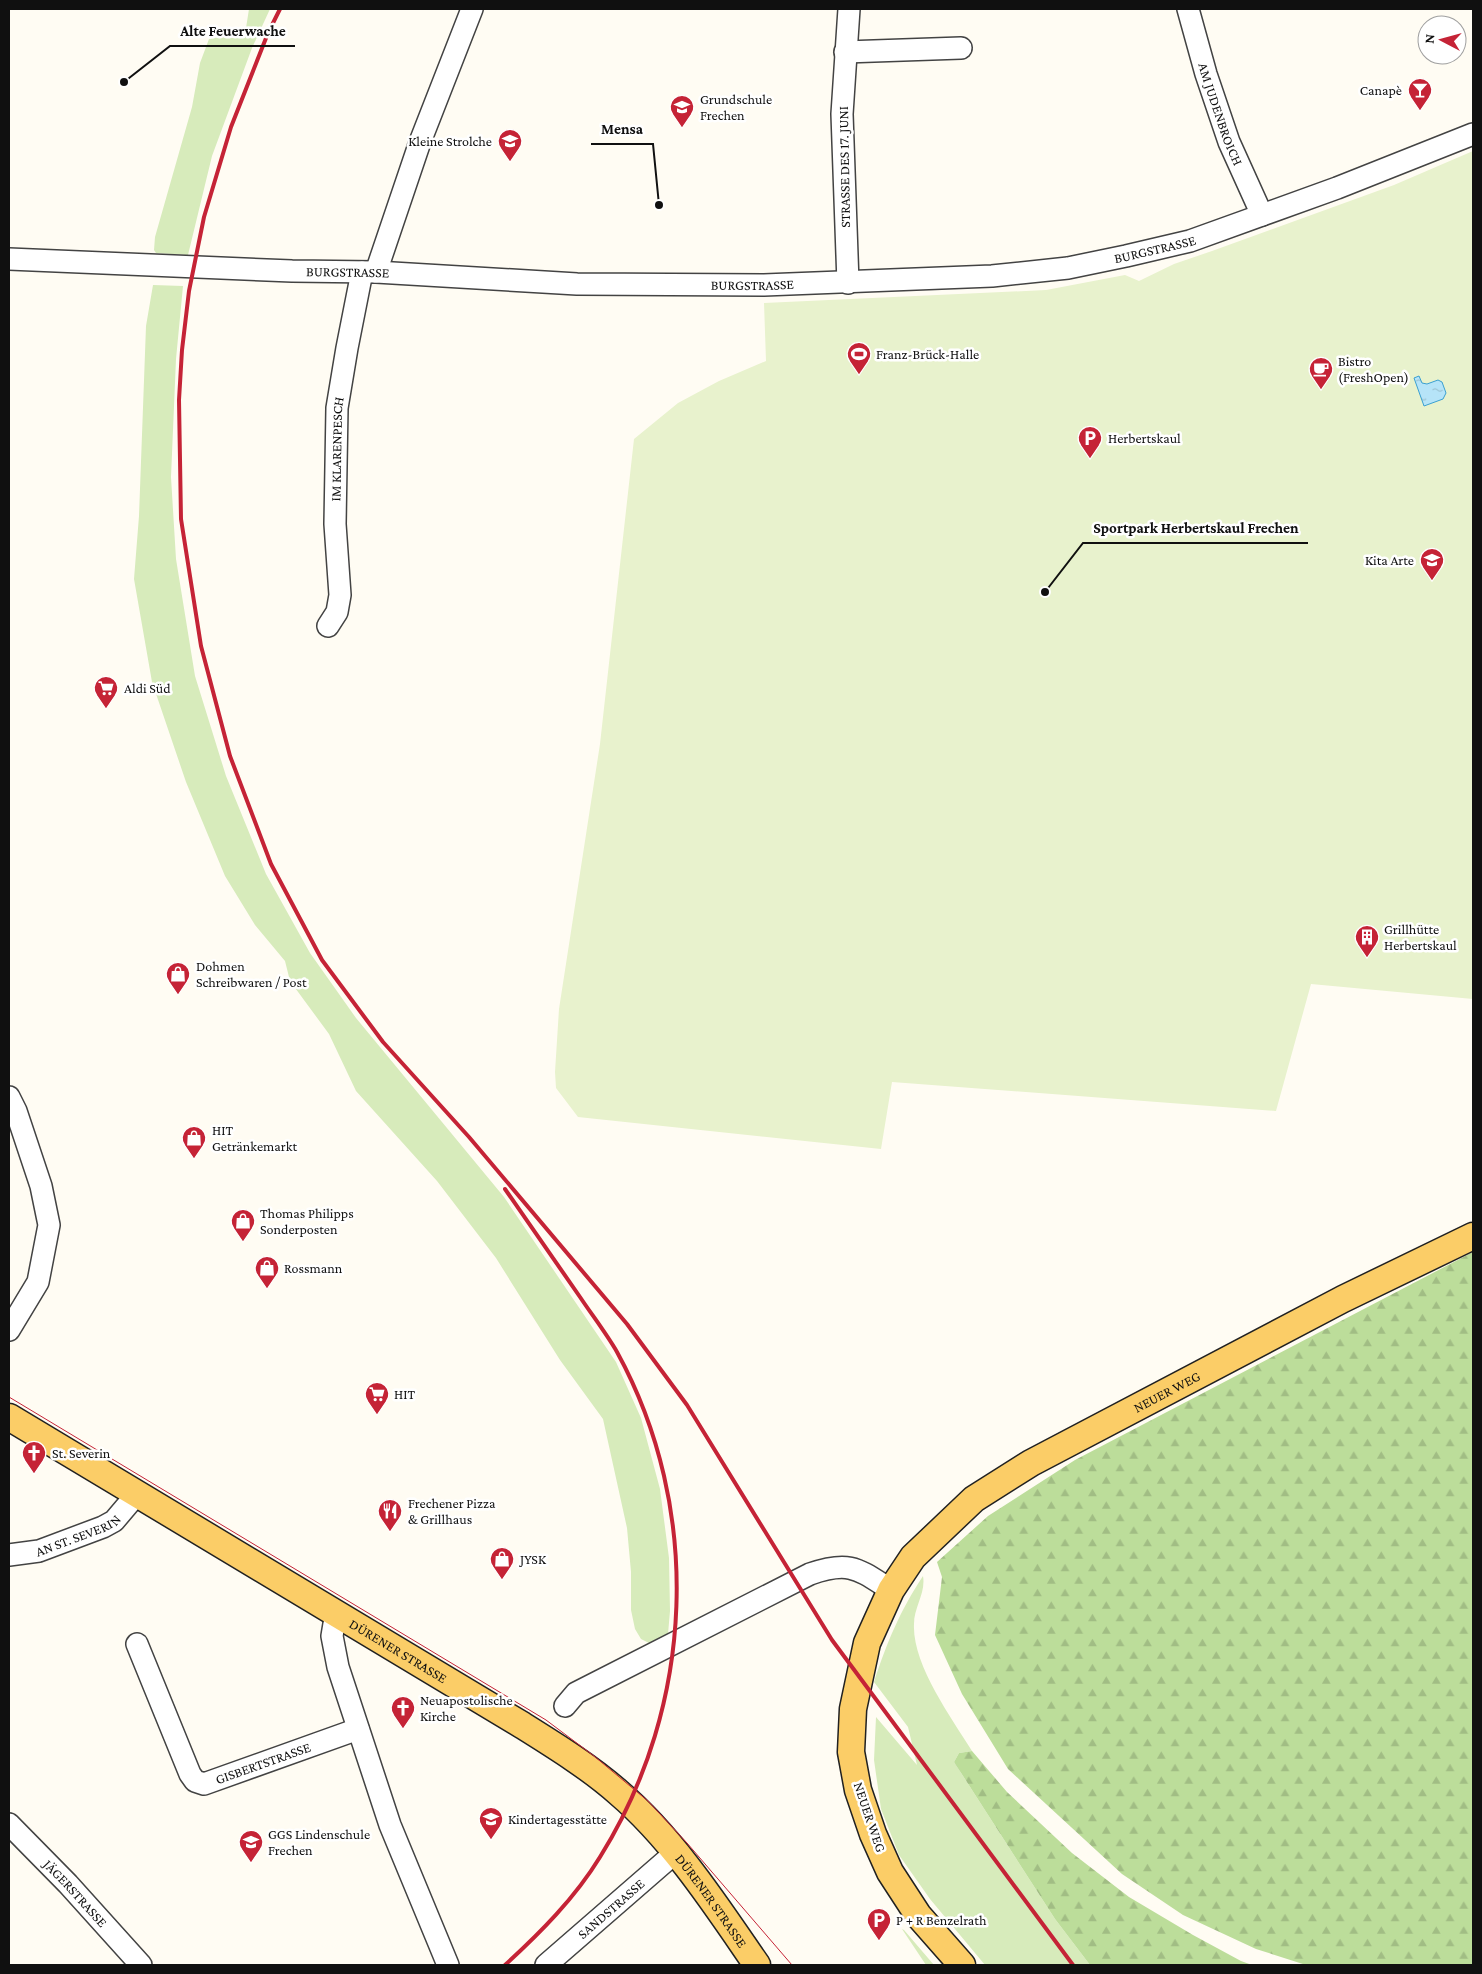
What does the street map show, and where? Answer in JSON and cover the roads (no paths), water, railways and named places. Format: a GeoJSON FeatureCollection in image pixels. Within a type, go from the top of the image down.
{"type":"FeatureCollection","features":[{"type":"Feature","properties":{"kind":"main road","name":"NEUER WEG"},"geometry":{"type":"LineString","coordinates":[[962,1965],[918,1915],[890,1872],[873,1834],[858,1790],[851,1752],[853,1710],[867,1643],[891,1590],[913,1557],[974,1500],[1031,1463],[1343,1299],[1473,1236]]}},
{"type":"Feature","properties":{"kind":"main road","name":"DÜRENER STRASSE"},"geometry":{"type":"LineString","coordinates":[[9,1417],[548,1741],[619,1792],[649,1821],[676,1852],[757,1965]]}},
{"type":"Feature","properties":{"kind":"street","name":"IM KLARENPESCH"},"geometry":{"type":"LineString","coordinates":[[328,626],[336,612],[340,595],[335,524],[337,408],[347,348],[369,272],[472,9]]}},
{"type":"Feature","properties":{"kind":"street","name":"STRASSE DES 17. JUNI"},"geometry":{"type":"LineString","coordinates":[[848,283],[842,114],[849,9]]}},
{"type":"Feature","properties":{"kind":"street","name":"AM JUDENBROICH"},"geometry":{"type":"LineString","coordinates":[[1188,9],[1206,74],[1230,142],[1262,215]]}},
{"type":"Feature","properties":{"kind":"street"},"geometry":{"type":"LineString","coordinates":[[845,52],[961,48]]}},
{"type":"Feature","properties":{"kind":"street","name":"BURGSTRASSE"},"geometry":{"type":"LineString","coordinates":[[9,259],[292,271],[369,272],[577,284],[764,285],[992,276],[1068,268],[1190,241],[1400,164],[1473,134]]}},
{"type":"Feature","properties":{"kind":"street"},"geometry":{"type":"LineString","coordinates":[[9,1097],[16,1111],[41,1186],[49,1225],[38,1282],[9,1330]]}},
{"type":"Feature","properties":{"kind":"street","name":"AN ST. SEVERIN"},"geometry":{"type":"LineString","coordinates":[[9,1556],[39,1551],[103,1527],[114,1521],[136,1495]]}},
{"type":"Feature","properties":{"kind":"street"},"geometry":{"type":"LineString","coordinates":[[565,1706],[576,1693],[810,1574],[830,1567],[843,1566],[854,1568],[891,1590]]}},
{"type":"Feature","properties":{"kind":"street"},"geometry":{"type":"LineString","coordinates":[[340,1615],[334,1624],[332,1636],[334,1650],[358,1729],[390,1825],[448,1965]]}},
{"type":"Feature","properties":{"kind":"street","name":"GISBERTSTRASSE"},"geometry":{"type":"LineString","coordinates":[[137,1644],[190,1774],[195,1781],[204,1784],[358,1729]]}},
{"type":"Feature","properties":{"kind":"street","name":"JÄGERSTRASSE"},"geometry":{"type":"LineString","coordinates":[[9,1824],[68,1884],[141,1965]]}},
{"type":"Feature","properties":{"kind":"street","name":"SANDSTRASSE"},"geometry":{"type":"LineString","coordinates":[[546,1965],[676,1852]]}},
{"type":"Feature","properties":{"kind":"water"},"geometry":{"type":"Polygon","coordinates":[[[1419,376],[1422,383],[1427,384],[1438,380],[1442,382],[1446,393],[1443,399],[1424,406],[1414,378],[1419,376]]]}},
{"type":"Feature","properties":{"kind":"tram line"},"geometry":{"type":"LineString","coordinates":[[9,1397],[546,1720],[594,1756],[648,1801],[687,1843],[792,1965]]}},
{"type":"Feature","properties":{"kind":"railway"},"geometry":{"type":"LineString","coordinates":[[280,9],[268,33],[231,127],[204,217],[189,291],[182,350],[179,400],[181,519],[201,646],[230,756],[271,864],[322,960],[383,1042],[469,1137],[627,1324],[687,1405],[832,1640],[1073,1965]]}},
{"type":"Feature","properties":{"kind":"railway"},"geometry":{"type":"LineString","coordinates":[[505,1189],[613,1345],[645,1413],[664,1476],[674,1541],[676,1606],[670,1672],[655,1736],[632,1798],[600,1857],[580,1887],[544,1928],[505,1965]]}},
{"type":"Feature","properties":{"kind":"place","name":"Alte Feuerwache"},"geometry":{"type":"Point","coordinates":[124,82]}},
{"type":"Feature","properties":{"kind":"place","name":"Canapè"},"geometry":{"type":"Point","coordinates":[1420,111]}},
{"type":"Feature","properties":{"kind":"place","name":"Grundschule Frechen"},"geometry":{"type":"Point","coordinates":[682,128]}},
{"type":"Feature","properties":{"kind":"place","name":"Kleine Strolche"},"geometry":{"type":"Point","coordinates":[510,162]}},
{"type":"Feature","properties":{"kind":"place","name":"Mensa"},"geometry":{"type":"Point","coordinates":[659,205]}},
{"type":"Feature","properties":{"kind":"place","name":"Franz-Brück-Halle"},"geometry":{"type":"Point","coordinates":[859,375]}},
{"type":"Feature","properties":{"kind":"place","name":"Bistro (FreshOpen)"},"geometry":{"type":"Point","coordinates":[1321,390]}},
{"type":"Feature","properties":{"kind":"place","name":"Herbertskaul"},"geometry":{"type":"Point","coordinates":[1090,459]}},
{"type":"Feature","properties":{"kind":"place","name":"Kita Arte"},"geometry":{"type":"Point","coordinates":[1432,581]}},
{"type":"Feature","properties":{"kind":"place","name":"Sportpark Herbertskaul Frechen"},"geometry":{"type":"Point","coordinates":[1045,592]}},
{"type":"Feature","properties":{"kind":"place","name":"Aldi Süd"},"geometry":{"type":"Point","coordinates":[106,709]}},
{"type":"Feature","properties":{"kind":"place","name":"Grillhütte Herbertskaul"},"geometry":{"type":"Point","coordinates":[1367,958]}},
{"type":"Feature","properties":{"kind":"place","name":"Dohmen Schreibwaren / Post"},"geometry":{"type":"Point","coordinates":[178,995]}},
{"type":"Feature","properties":{"kind":"place","name":"HIT Getränkemarkt"},"geometry":{"type":"Point","coordinates":[194,1159]}},
{"type":"Feature","properties":{"kind":"place","name":"Thomas Philipps Sonderposten"},"geometry":{"type":"Point","coordinates":[243,1242]}},
{"type":"Feature","properties":{"kind":"place","name":"Rossmann"},"geometry":{"type":"Point","coordinates":[267,1289]}},
{"type":"Feature","properties":{"kind":"place","name":"HIT"},"geometry":{"type":"Point","coordinates":[377,1415]}},
{"type":"Feature","properties":{"kind":"place","name":"St. Severin"},"geometry":{"type":"Point","coordinates":[34,1474]}},
{"type":"Feature","properties":{"kind":"place","name":"Frechener Pizza & Grillhaus"},"geometry":{"type":"Point","coordinates":[390,1532]}},
{"type":"Feature","properties":{"kind":"place","name":"JYSK"},"geometry":{"type":"Point","coordinates":[502,1580]}},
{"type":"Feature","properties":{"kind":"place","name":"Neuapostolische Kirche"},"geometry":{"type":"Point","coordinates":[403,1729]}},
{"type":"Feature","properties":{"kind":"place","name":"Kindertagesstätte"},"geometry":{"type":"Point","coordinates":[491,1840]}},
{"type":"Feature","properties":{"kind":"place","name":"GGS Lindenschule Frechen"},"geometry":{"type":"Point","coordinates":[251,1863]}},
{"type":"Feature","properties":{"kind":"place","name":"P + R Benzelrath"},"geometry":{"type":"Point","coordinates":[879,1941]}}]}
